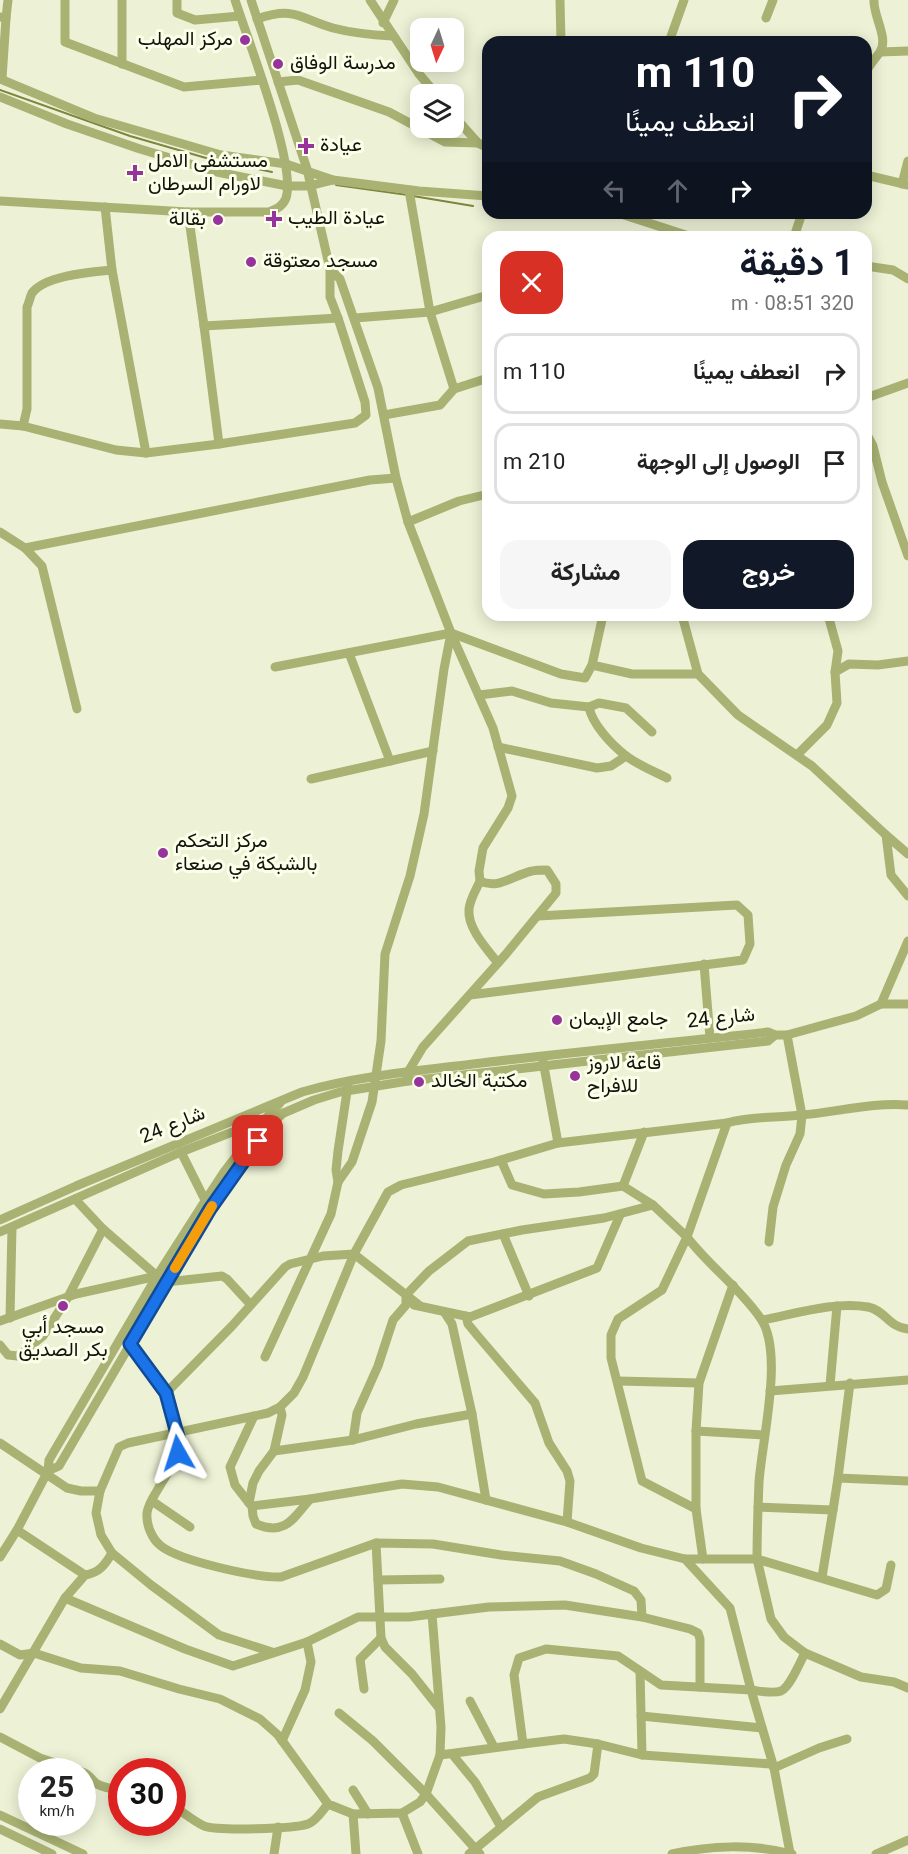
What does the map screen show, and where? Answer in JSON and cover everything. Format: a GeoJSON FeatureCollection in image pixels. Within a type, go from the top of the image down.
{"type":"FeatureCollection","features":[{"type":"Feature","properties":{"kind":"street"},"geometry":{"type":"LineString","coordinates":[[8,0],[3,17],[1,79],[94,118],[221,155],[307,169],[333,180],[410,190],[482,196]]}},
{"type":"Feature","properties":{"kind":"street"},"geometry":{"type":"LineString","coordinates":[[65,0],[65,42],[184,87],[262,80]]}},
{"type":"Feature","properties":{"kind":"street"},"geometry":{"type":"LineString","coordinates":[[122,0],[122,64]]}},
{"type":"Feature","properties":{"kind":"street"},"geometry":{"type":"LineString","coordinates":[[177,0],[177,13],[195,20],[240,15]]}},
{"type":"Feature","properties":{"kind":"street"},"geometry":{"type":"LineString","coordinates":[[0,201],[189,212],[269,212],[280,208],[286,198],[286,164],[262,80],[235,0]]}},
{"type":"Feature","properties":{"kind":"street"},"geometry":{"type":"LineString","coordinates":[[0,424],[23,426],[116,450],[146,453],[355,423],[366,415],[365,402],[330,297],[330,269],[309,186],[307,169],[251,0]]}},
{"type":"Feature","properties":{"kind":"street"},"geometry":{"type":"LineString","coordinates":[[370,0],[383,23],[428,84]]}},
{"type":"Feature","properties":{"kind":"street"},"geometry":{"type":"LineString","coordinates":[[383,23],[394,0]]}},
{"type":"Feature","properties":{"kind":"street"},"geometry":{"type":"LineString","coordinates":[[560,0],[561,36]]}},
{"type":"Feature","properties":{"kind":"street"},"geometry":{"type":"LineString","coordinates":[[671,36],[684,0]]}},
{"type":"Feature","properties":{"kind":"street"},"geometry":{"type":"LineString","coordinates":[[766,18],[773,0]]}},
{"type":"Feature","properties":{"kind":"street"},"geometry":{"type":"LineString","coordinates":[[872,61],[880,52],[883,42],[873,6],[874,0]]}},
{"type":"Feature","properties":{"kind":"street"},"geometry":{"type":"LineString","coordinates":[[257,19],[290,12],[347,31],[392,36]]}},
{"type":"Feature","properties":{"kind":"street"},"geometry":{"type":"LineString","coordinates":[[880,52],[908,51]]}},
{"type":"Feature","properties":{"kind":"street"},"geometry":{"type":"LineString","coordinates":[[278,82],[298,80],[389,112],[445,142],[478,143]]}},
{"type":"Feature","properties":{"kind":"street"},"geometry":{"type":"LineString","coordinates":[[0,97],[67,124],[218,172],[287,186],[309,186],[333,180]]}},
{"type":"Feature","properties":{"kind":"street"},"geometry":{"type":"LineString","coordinates":[[464,127],[482,145]]}},
{"type":"Feature","properties":{"kind":"street"},"geometry":{"type":"LineString","coordinates":[[872,176],[905,184],[908,161]]}},
{"type":"Feature","properties":{"kind":"street"},"geometry":{"type":"LineString","coordinates":[[410,190],[429,312],[454,389]]}},
{"type":"Feature","properties":{"kind":"street"},"geometry":{"type":"LineString","coordinates":[[105,207],[112,270],[146,453]]}},
{"type":"Feature","properties":{"kind":"street"},"geometry":{"type":"LineString","coordinates":[[189,212],[219,444]]}},
{"type":"Feature","properties":{"kind":"street"},"geometry":{"type":"LineString","coordinates":[[636,219],[674,231]]}},
{"type":"Feature","properties":{"kind":"street"},"geometry":{"type":"LineString","coordinates":[[872,267],[892,270],[908,279]]}},
{"type":"Feature","properties":{"kind":"street"},"geometry":{"type":"LineString","coordinates":[[330,269],[340,279],[378,388],[396,478],[408,522],[451,633],[493,728],[512,796],[508,808],[483,848],[479,871],[480,881],[468,912],[482,942],[498,963]]}},
{"type":"Feature","properties":{"kind":"street"},"geometry":{"type":"LineString","coordinates":[[23,426],[27,409],[27,307],[32,293],[43,285],[62,278],[112,270]]}},
{"type":"Feature","properties":{"kind":"street"},"geometry":{"type":"LineString","coordinates":[[355,318],[429,312],[482,297]]}},
{"type":"Feature","properties":{"kind":"street"},"geometry":{"type":"LineString","coordinates":[[204,326],[338,318]]}},
{"type":"Feature","properties":{"kind":"street"},"geometry":{"type":"LineString","coordinates":[[384,415],[440,405],[454,389],[482,380]]}},
{"type":"Feature","properties":{"kind":"street"},"geometry":{"type":"LineString","coordinates":[[872,396],[908,383]]}},
{"type":"Feature","properties":{"kind":"street"},"geometry":{"type":"LineString","coordinates":[[872,444],[882,482],[908,556]]}},
{"type":"Feature","properties":{"kind":"street"},"geometry":{"type":"LineString","coordinates":[[25,548],[370,480],[396,478]]}},
{"type":"Feature","properties":{"kind":"street"},"geometry":{"type":"LineString","coordinates":[[408,522],[459,501],[482,495]]}},
{"type":"Feature","properties":{"kind":"street"},"geometry":{"type":"LineString","coordinates":[[0,532],[25,548],[42,566],[77,709]]}},
{"type":"Feature","properties":{"kind":"street"},"geometry":{"type":"LineString","coordinates":[[275,667],[451,633],[561,674],[585,678],[592,665],[602,621]]}},
{"type":"Feature","properties":{"kind":"street"},"geometry":{"type":"LineString","coordinates":[[684,621],[698,674],[738,715],[812,766],[908,854]]}},
{"type":"Feature","properties":{"kind":"street"},"geometry":{"type":"LineString","coordinates":[[797,755],[827,725],[837,703],[835,672],[838,651],[830,621]]}},
{"type":"Feature","properties":{"kind":"street"},"geometry":{"type":"LineString","coordinates":[[338,1182],[352,1162],[366,1124],[375,1082],[381,1041],[385,954],[410,876],[424,814],[451,633]]}},
{"type":"Feature","properties":{"kind":"street"},"geometry":{"type":"LineString","coordinates":[[349,653],[390,761]]}},
{"type":"Feature","properties":{"kind":"street"},"geometry":{"type":"LineString","coordinates":[[835,672],[849,664],[878,665],[908,661]]}},
{"type":"Feature","properties":{"kind":"street"},"geometry":{"type":"LineString","coordinates":[[592,665],[632,674],[698,674]]}},
{"type":"Feature","properties":{"kind":"street"},"geometry":{"type":"LineString","coordinates":[[479,695],[512,692],[551,703],[589,707],[599,704],[626,708],[652,732]]}},
{"type":"Feature","properties":{"kind":"street"},"geometry":{"type":"LineString","coordinates":[[589,707],[590,713],[603,733],[626,756],[667,778]]}},
{"type":"Feature","properties":{"kind":"street"},"geometry":{"type":"LineString","coordinates":[[498,747],[597,768],[611,766],[626,756]]}},
{"type":"Feature","properties":{"kind":"street"},"geometry":{"type":"LineString","coordinates":[[311,778],[433,751]]}},
{"type":"Feature","properties":{"kind":"street"},"geometry":{"type":"LineString","coordinates":[[886,835],[891,875],[908,897]]}},
{"type":"Feature","properties":{"kind":"street"},"geometry":{"type":"LineString","coordinates":[[408,1077],[423,1047],[498,963],[556,893],[556,884],[547,870],[532,871],[498,885],[487,885],[480,881]]}},
{"type":"Feature","properties":{"kind":"street"},"geometry":{"type":"LineString","coordinates":[[470,995],[743,960],[750,944],[748,915],[737,905],[538,916]]}},
{"type":"Feature","properties":{"kind":"street"},"geometry":{"type":"LineString","coordinates":[[881,1004],[908,941]]}},
{"type":"Feature","properties":{"kind":"street"},"geometry":{"type":"LineString","coordinates":[[704,964],[710,1038]]}},
{"type":"Feature","properties":{"kind":"street"},"geometry":{"type":"LineString","coordinates":[[775,1035],[788,1035],[856,1016],[881,1004],[908,1004]]}},
{"type":"Feature","properties":{"kind":"street","name":"شارع 24"},"geometry":{"type":"LineString","coordinates":[[0,1232],[181,1152],[314,1100],[375,1082],[710,1038],[768,1032],[775,1035],[768,1041],[543,1060]]}},
{"type":"Feature","properties":{"kind":"street"},"geometry":{"type":"LineString","coordinates":[[768,1242],[773,1207],[786,1165],[800,1134],[802,1115],[788,1035]]}},
{"type":"Feature","properties":{"kind":"street"},"geometry":{"type":"LineString","coordinates":[[543,1060],[558,1143]]}},
{"type":"Feature","properties":{"kind":"street"},"geometry":{"type":"LineString","coordinates":[[265,1358],[331,1214],[338,1182],[336,1170],[338,1151],[349,1080]]}},
{"type":"Feature","properties":{"kind":"street","name":"شارع 24"},"geometry":{"type":"LineString","coordinates":[[0,1220],[76,1186],[311,1089],[349,1080],[375,1082]]}},
{"type":"Feature","properties":{"kind":"street"},"geometry":{"type":"LineString","coordinates":[[0,1557],[17,1530],[47,1472],[49,1460],[157,1276],[264,1120],[277,1105],[288,1098]]}},
{"type":"Feature","properties":{"kind":"street"},"geometry":{"type":"LineString","coordinates":[[272,1652],[219,1635],[112,1553],[101,1535],[96,1513],[100,1491],[119,1447],[128,1443],[268,1413],[280,1407],[294,1393],[303,1377],[354,1254],[388,1192],[401,1185],[558,1143],[883,1104],[908,1105]]}},
{"type":"Feature","properties":{"kind":"street"},"geometry":{"type":"LineString","coordinates":[[251,1142],[262,1135],[284,1113]]}},
{"type":"Feature","properties":{"kind":"street"},"geometry":{"type":"LineString","coordinates":[[246,1116],[264,1120]]}},
{"type":"Feature","properties":{"kind":"street"},"geometry":{"type":"LineString","coordinates":[[262,1135],[264,1120]]}},
{"type":"Feature","properties":{"kind":"street"},"geometry":{"type":"LineString","coordinates":[[696,1509],[642,1481],[611,1358],[611,1335],[618,1319],[662,1290],[687,1237],[727,1123]]}},
{"type":"Feature","properties":{"kind":"street"},"geometry":{"type":"LineString","coordinates":[[249,1125],[254,1131],[251,1142]]}},
{"type":"Feature","properties":{"kind":"street"},"geometry":{"type":"LineString","coordinates":[[623,1186],[644,1132]]}},
{"type":"Feature","properties":{"kind":"street"},"geometry":{"type":"LineString","coordinates":[[181,1152],[207,1205]]}},
{"type":"Feature","properties":{"kind":"street"},"geometry":{"type":"LineString","coordinates":[[501,1160],[512,1185],[544,1194],[623,1186],[653,1205],[687,1237],[733,1285],[762,1320],[770,1350],[770,1390],[758,1507],[757,1560],[771,1619],[784,1637],[805,1653],[861,1677],[894,1682],[908,1688]]}},
{"type":"Feature","properties":{"kind":"street"},"geometry":{"type":"LineString","coordinates":[[75,1199],[103,1229],[166,1282],[222,1276],[250,1304]]}},
{"type":"Feature","properties":{"kind":"street"},"geometry":{"type":"LineString","coordinates":[[47,1472],[59,1466],[166,1282],[207,1205]]}},
{"type":"Feature","properties":{"kind":"street"},"geometry":{"type":"LineString","coordinates":[[352,1440],[357,1413],[378,1366],[393,1320],[406,1305],[406,1295],[429,1271],[468,1241],[620,1215],[653,1205]]}},
{"type":"Feature","properties":{"kind":"street"},"geometry":{"type":"LineString","coordinates":[[406,1305],[419,1305],[445,1313],[470,1317],[597,1268],[620,1215]]}},
{"type":"Feature","properties":{"kind":"street"},"geometry":{"type":"LineString","coordinates":[[12,1228],[5,1319],[68,1297],[157,1276]]}},
{"type":"Feature","properties":{"kind":"street"},"geometry":{"type":"LineString","coordinates":[[0,1345],[8,1355],[18,1356],[44,1336],[68,1297],[103,1229]]}},
{"type":"Feature","properties":{"kind":"street"},"geometry":{"type":"LineString","coordinates":[[503,1234],[529,1296]]}},
{"type":"Feature","properties":{"kind":"street"},"geometry":{"type":"LineString","coordinates":[[166,1393],[290,1264],[323,1256],[354,1254],[419,1305]]}},
{"type":"Feature","properties":{"kind":"street"},"geometry":{"type":"LineString","coordinates":[[703,1559],[696,1509],[696,1431],[699,1383],[733,1285]]}},
{"type":"Feature","properties":{"kind":"street"},"geometry":{"type":"LineString","coordinates":[[762,1320],[837,1306],[857,1306],[874,1309],[896,1326],[908,1329]]}},
{"type":"Feature","properties":{"kind":"street"},"geometry":{"type":"LineString","coordinates":[[830,1385],[837,1306]]}},
{"type":"Feature","properties":{"kind":"street"},"geometry":{"type":"LineString","coordinates":[[445,1313],[452,1324],[472,1414],[486,1500]]}},
{"type":"Feature","properties":{"kind":"street"},"geometry":{"type":"LineString","coordinates":[[466,1317],[468,1324],[535,1403],[549,1443],[567,1471],[570,1481],[567,1522]]}},
{"type":"Feature","properties":{"kind":"street"},"geometry":{"type":"LineString","coordinates":[[130,1344],[166,1393],[177,1433],[178,1453],[147,1514],[155,1541],[161,1547],[183,1557],[260,1577],[281,1577],[376,1543],[433,1544],[501,1555],[560,1561],[634,1591],[641,1600],[642,1617]]}},
{"type":"Feature","properties":{"kind":"street"},"geometry":{"type":"LineString","coordinates":[[770,1390],[908,1380]]}},
{"type":"Feature","properties":{"kind":"street"},"geometry":{"type":"LineString","coordinates":[[618,1381],[699,1383]]}},
{"type":"Feature","properties":{"kind":"street"},"geometry":{"type":"LineString","coordinates":[[822,1577],[850,1383]]}},
{"type":"Feature","properties":{"kind":"street"},"geometry":{"type":"LineString","coordinates":[[280,1407],[282,1414],[274,1451],[252,1483],[250,1504],[256,1524],[265,1528],[278,1529],[289,1524],[310,1499]]}},
{"type":"Feature","properties":{"kind":"street"},"geometry":{"type":"LineString","coordinates":[[274,1451],[352,1440],[416,1424],[472,1414]]}},
{"type":"Feature","properties":{"kind":"street"},"geometry":{"type":"LineString","coordinates":[[250,1504],[235,1485],[230,1467],[254,1416]]}},
{"type":"Feature","properties":{"kind":"street"},"geometry":{"type":"LineString","coordinates":[[696,1431],[764,1435]]}},
{"type":"Feature","properties":{"kind":"street"},"geometry":{"type":"LineString","coordinates":[[0,1443],[74,1490],[100,1491]]}},
{"type":"Feature","properties":{"kind":"street"},"geometry":{"type":"LineString","coordinates":[[838,1478],[908,1481]]}},
{"type":"Feature","properties":{"kind":"street"},"geometry":{"type":"LineString","coordinates":[[250,1504],[310,1499],[402,1484],[438,1487],[567,1522],[641,1548],[685,1559],[757,1560],[822,1577],[877,1595],[886,1589],[891,1565]]}},
{"type":"Feature","properties":{"kind":"street"},"geometry":{"type":"LineString","coordinates":[[152,1501],[190,1527]]}},
{"type":"Feature","properties":{"kind":"street"},"geometry":{"type":"LineString","coordinates":[[758,1507],[832,1510]]}},
{"type":"Feature","properties":{"kind":"street"},"geometry":{"type":"LineString","coordinates":[[17,1530],[85,1575],[94,1574],[102,1568],[112,1553]]}},
{"type":"Feature","properties":{"kind":"street"},"geometry":{"type":"LineString","coordinates":[[376,1543],[381,1638],[385,1647],[412,1674],[439,1708]]}},
{"type":"Feature","properties":{"kind":"street"},"geometry":{"type":"LineString","coordinates":[[672,1854],[700,1848],[746,1847],[791,1854],[774,1768],[730,1608],[685,1559]]}},
{"type":"Feature","properties":{"kind":"street"},"geometry":{"type":"LineString","coordinates":[[0,1709],[65,1598],[85,1575]]}},
{"type":"Feature","properties":{"kind":"street"},"geometry":{"type":"LineString","coordinates":[[378,1580],[440,1579]]}},
{"type":"Feature","properties":{"kind":"street"},"geometry":{"type":"LineString","coordinates":[[65,1598],[185,1649],[233,1666],[307,1642],[358,1617],[379,1618],[489,1607],[557,1605],[642,1617],[698,1633],[700,1687]]}},
{"type":"Feature","properties":{"kind":"street"},"geometry":{"type":"LineString","coordinates":[[0,1644],[20,1655],[34,1653],[70,1665],[120,1671],[220,1699],[260,1719],[279,1735],[328,1804],[353,1814],[402,1813],[420,1802],[426,1794],[440,1755],[441,1727],[432,1614]]}},
{"type":"Feature","properties":{"kind":"street"},"geometry":{"type":"LineString","coordinates":[[364,1689],[360,1659],[381,1638]]}},
{"type":"Feature","properties":{"kind":"street"},"geometry":{"type":"LineString","coordinates":[[282,1741],[305,1690],[311,1662],[307,1642]]}},
{"type":"Feature","properties":{"kind":"street"},"geometry":{"type":"LineString","coordinates":[[523,1744],[514,1675],[519,1658],[546,1649],[618,1656],[661,1685],[772,1692],[783,1690],[789,1684],[805,1653]]}},
{"type":"Feature","properties":{"kind":"street"},"geometry":{"type":"LineString","coordinates":[[640,1671],[642,1755]]}},
{"type":"Feature","properties":{"kind":"street"},"geometry":{"type":"LineString","coordinates":[[470,1701],[494,1748]]}},
{"type":"Feature","properties":{"kind":"street"},"geometry":{"type":"LineString","coordinates":[[339,1713],[373,1742],[426,1794],[475,1853],[501,1827],[538,1797],[590,1778],[594,1774],[598,1744]]}},
{"type":"Feature","properties":{"kind":"street"},"geometry":{"type":"LineString","coordinates":[[641,1716],[762,1728]]}},
{"type":"Feature","properties":{"kind":"street"},"geometry":{"type":"LineString","coordinates":[[0,1737],[40,1758]]}},
{"type":"Feature","properties":{"kind":"street"},"geometry":{"type":"LineString","coordinates":[[440,1755],[564,1739],[598,1744],[642,1755],[768,1764],[774,1768]]}},
{"type":"Feature","properties":{"kind":"street"},"geometry":{"type":"LineString","coordinates":[[774,1768],[819,1748],[847,1739]]}},
{"type":"Feature","properties":{"kind":"street"},"geometry":{"type":"LineString","coordinates":[[452,1754],[474,1782],[501,1827]]}},
{"type":"Feature","properties":{"kind":"street"},"geometry":{"type":"LineString","coordinates":[[353,1790],[368,1814]]}},
{"type":"Feature","properties":{"kind":"street"},"geometry":{"type":"LineString","coordinates":[[186,1814],[204,1826],[213,1828],[278,1827],[307,1824],[328,1804]]}},
{"type":"Feature","properties":{"kind":"street"},"geometry":{"type":"LineString","coordinates":[[402,1813],[418,1854]]}},
{"type":"Feature","properties":{"kind":"street"},"geometry":{"type":"LineString","coordinates":[[353,1814],[356,1854]]}},
{"type":"Feature","properties":{"kind":"street"},"geometry":{"type":"LineString","coordinates":[[0,1815],[83,1854]]}},
{"type":"Feature","properties":{"kind":"street"},"geometry":{"type":"LineString","coordinates":[[274,1854],[278,1827]]}},
{"type":"Feature","properties":{"kind":"street"},"geometry":{"type":"LineString","coordinates":[[0,1829],[52,1854]]}},
{"type":"Feature","properties":{"kind":"street"},"geometry":{"type":"LineString","coordinates":[[876,1854],[908,1840]]}},
{"type":"Feature","properties":{"kind":"waterway"},"geometry":{"type":"LineString","coordinates":[[0,90],[130,136],[213,160],[272,172]]}},
{"type":"Feature","properties":{"kind":"waterway"},"geometry":{"type":"LineString","coordinates":[[336,185],[408,195]]}},
{"type":"Feature","properties":{"kind":"waterway"},"geometry":{"type":"LineString","coordinates":[[413,196],[473,206]]}},
{"type":"Feature","properties":{"kind":"slow traffic"},"geometry":{"type":"LineString","coordinates":[[175,1268],[212,1206]]}},
{"type":"Feature","properties":{"kind":"place","name":"مركز المهلب"},"geometry":{"type":"Point","coordinates":[245,40]}},
{"type":"Feature","properties":{"kind":"place","name":"مدرسة الوفاق"},"geometry":{"type":"Point","coordinates":[278,64]}},
{"type":"Feature","properties":{"kind":"place","name":"عيادة"},"geometry":{"type":"Point","coordinates":[306,146]}},
{"type":"Feature","properties":{"kind":"place","name":"مستشفى الامل لاورام السرطان"},"geometry":{"type":"Point","coordinates":[135,173]}},
{"type":"Feature","properties":{"kind":"place","name":"عيادة الطيب"},"geometry":{"type":"Point","coordinates":[274,219]}},
{"type":"Feature","properties":{"kind":"place","name":"بقالة"},"geometry":{"type":"Point","coordinates":[218,220]}},
{"type":"Feature","properties":{"kind":"place","name":"مسجد معتوقة"},"geometry":{"type":"Point","coordinates":[251,262]}},
{"type":"Feature","properties":{"kind":"place","name":"مركز التحكم بالشبكة في صنعاء"},"geometry":{"type":"Point","coordinates":[163,853]}},
{"type":"Feature","properties":{"kind":"place","name":"جامع الإيمان"},"geometry":{"type":"Point","coordinates":[557,1020]}},
{"type":"Feature","properties":{"kind":"place","name":"قاعة لاروز للافراح"},"geometry":{"type":"Point","coordinates":[575,1076]}},
{"type":"Feature","properties":{"kind":"place","name":"مكتبة الخالد"},"geometry":{"type":"Point","coordinates":[419,1082]}},
{"type":"Feature","properties":{"kind":"place","name":"مسجد أبي بكر الصديق"},"geometry":{"type":"Point","coordinates":[63,1306]}},
{"type":"Feature","properties":{"kind":"route"},"geometry":{"type":"LineString","coordinates":[[178,1453],[179,1441],[166,1393],[130,1344],[210,1209],[258,1141]]}}]}
